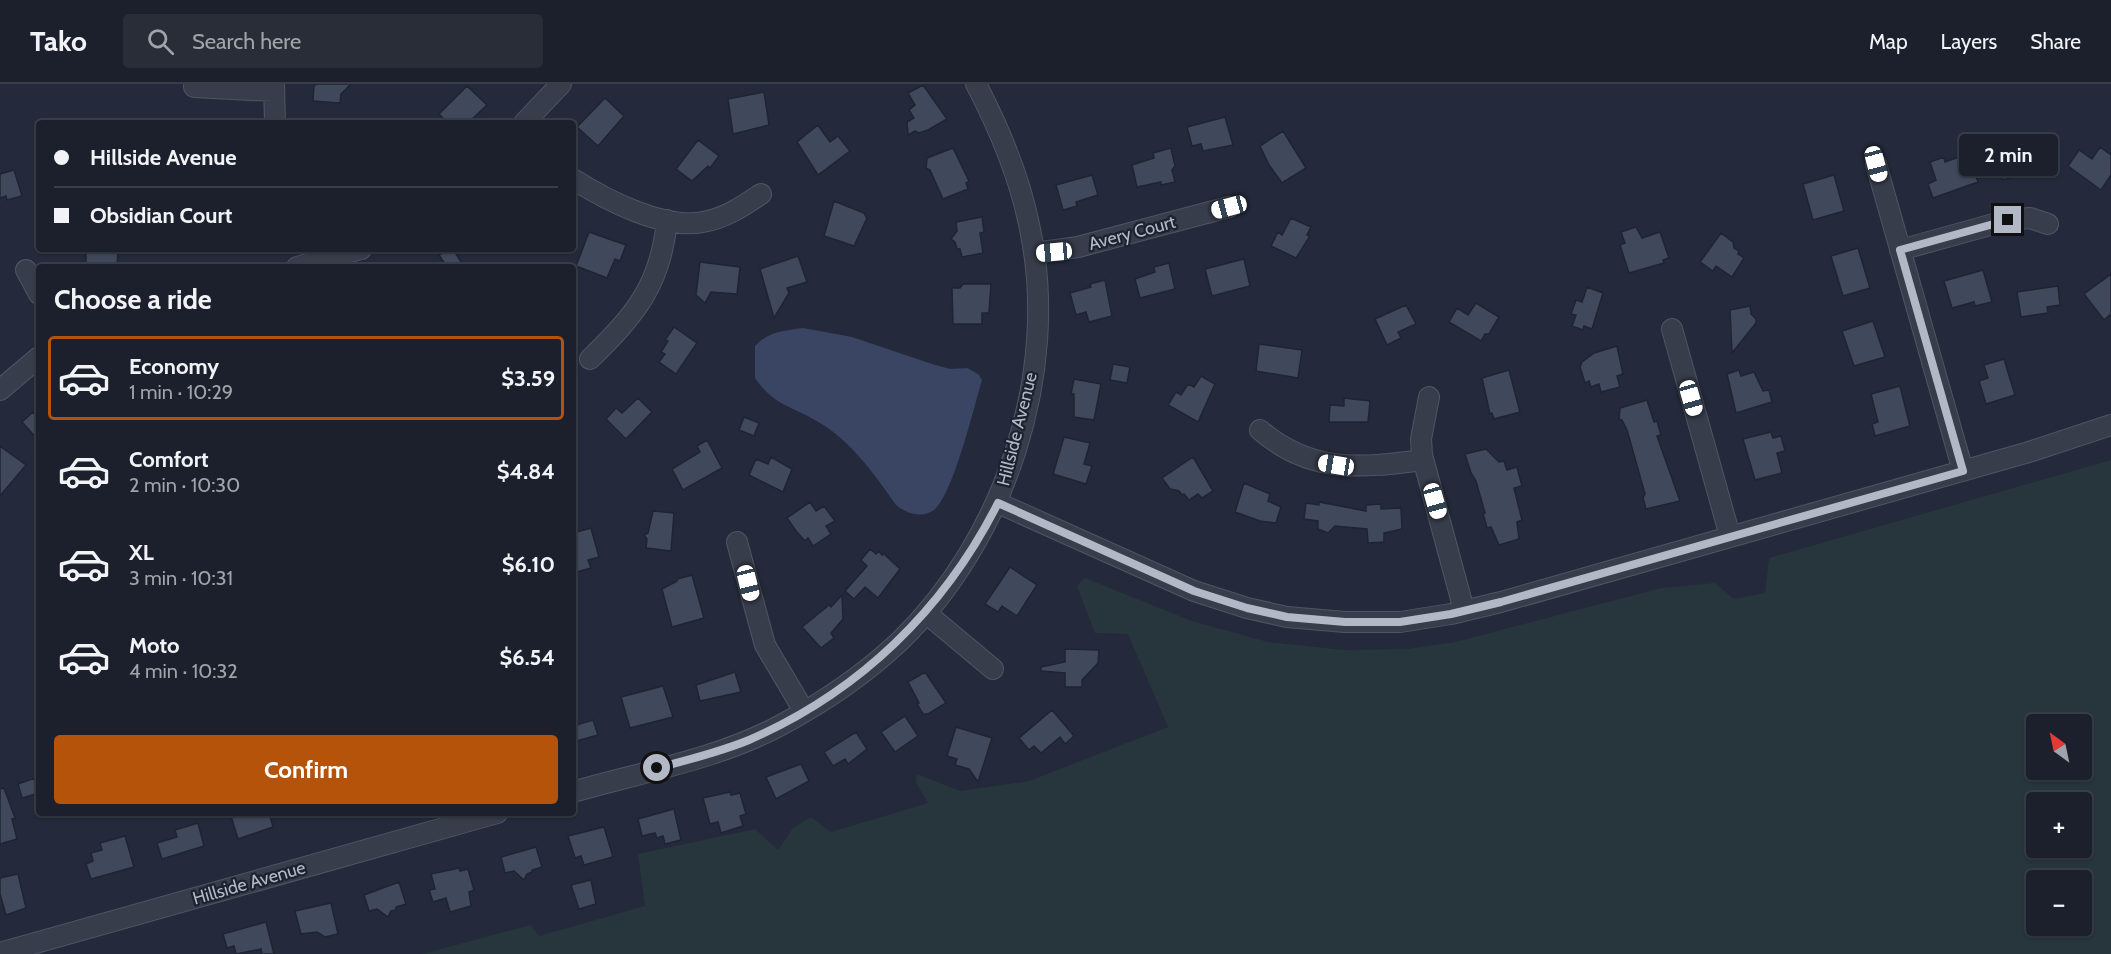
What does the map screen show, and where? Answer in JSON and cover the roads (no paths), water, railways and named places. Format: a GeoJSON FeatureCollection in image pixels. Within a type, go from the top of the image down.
{"type":"FeatureCollection","features":[{"type":"Feature","properties":{"kind":"street"},"geometry":{"type":"LineString","coordinates":[[527,120],[561,84]]}},
{"type":"Feature","properties":{"kind":"street","name":"Hillside Avenue"},"geometry":{"type":"LineString","coordinates":[[576,791],[746,741],[804,711],[854,680],[900,641],[926,613],[950,580],[998,503],[1025,411],[1035,356],[1037,312],[1034,253],[1025,206],[1009,155],[1001,132],[976,84]]}},
{"type":"Feature","properties":{"kind":"street"},"geometry":{"type":"LineString","coordinates":[[194,87],[274,87],[275,120]]}},
{"type":"Feature","properties":{"kind":"street"},"geometry":{"type":"LineString","coordinates":[[1876,164],[1963,471]]}},
{"type":"Feature","properties":{"kind":"street"},"geometry":{"type":"LineString","coordinates":[[576,181],[623,206],[668,220],[692,224],[724,216],[761,194]]}},
{"type":"Feature","properties":{"kind":"street","name":"Avery Court"},"geometry":{"type":"LineString","coordinates":[[1034,253],[1078,247],[1229,207]]}},
{"type":"Feature","properties":{"kind":"street"},"geometry":{"type":"LineString","coordinates":[[1900,250],[2008,220],[2030,218],[2048,224]]}},
{"type":"Feature","properties":{"kind":"street"},"geometry":{"type":"LineString","coordinates":[[590,360],[627,324],[648,293],[663,253],[668,220]]}},
{"type":"Feature","properties":{"kind":"street"},"geometry":{"type":"LineString","coordinates":[[306,262],[348,252]]}},
{"type":"Feature","properties":{"kind":"street"},"geometry":{"type":"LineString","coordinates":[[26,270],[36,288]]}},
{"type":"Feature","properties":{"kind":"street"},"geometry":{"type":"LineString","coordinates":[[1672,329],[1730,536]]}},
{"type":"Feature","properties":{"kind":"street"},"geometry":{"type":"LineString","coordinates":[[0,390],[36,360]]}},
{"type":"Feature","properties":{"kind":"street"},"geometry":{"type":"LineString","coordinates":[[1429,397],[1421,439],[1423,460],[1464,610]]}},
{"type":"Feature","properties":{"kind":"street"},"geometry":{"type":"LineString","coordinates":[[998,503],[1194,591],[1259,611],[1287,617],[1387,622],[1464,610],[2069,441],[2111,425]]}},
{"type":"Feature","properties":{"kind":"street"},"geometry":{"type":"LineString","coordinates":[[1260,430],[1279,445],[1319,463],[1360,466],[1423,460]]}},
{"type":"Feature","properties":{"kind":"street"},"geometry":{"type":"LineString","coordinates":[[737,542],[765,645],[804,711]]}},
{"type":"Feature","properties":{"kind":"street"},"geometry":{"type":"LineString","coordinates":[[926,613],[993,669]]}},
{"type":"Feature","properties":{"kind":"street","name":"Hillside Avenue"},"geometry":{"type":"LineString","coordinates":[[0,954],[466,817]]}},
{"type":"Feature","properties":{"kind":"water"},"geometry":{"type":"Polygon","coordinates":[[[803,328],[852,337],[932,364],[950,369],[967,368],[978,374],[982,380],[962,450],[948,487],[934,510],[924,514],[914,514],[896,505],[871,471],[842,439],[820,423],[777,400],[762,388],[755,378],[755,346],[771,335],[803,328]]]}}]}
